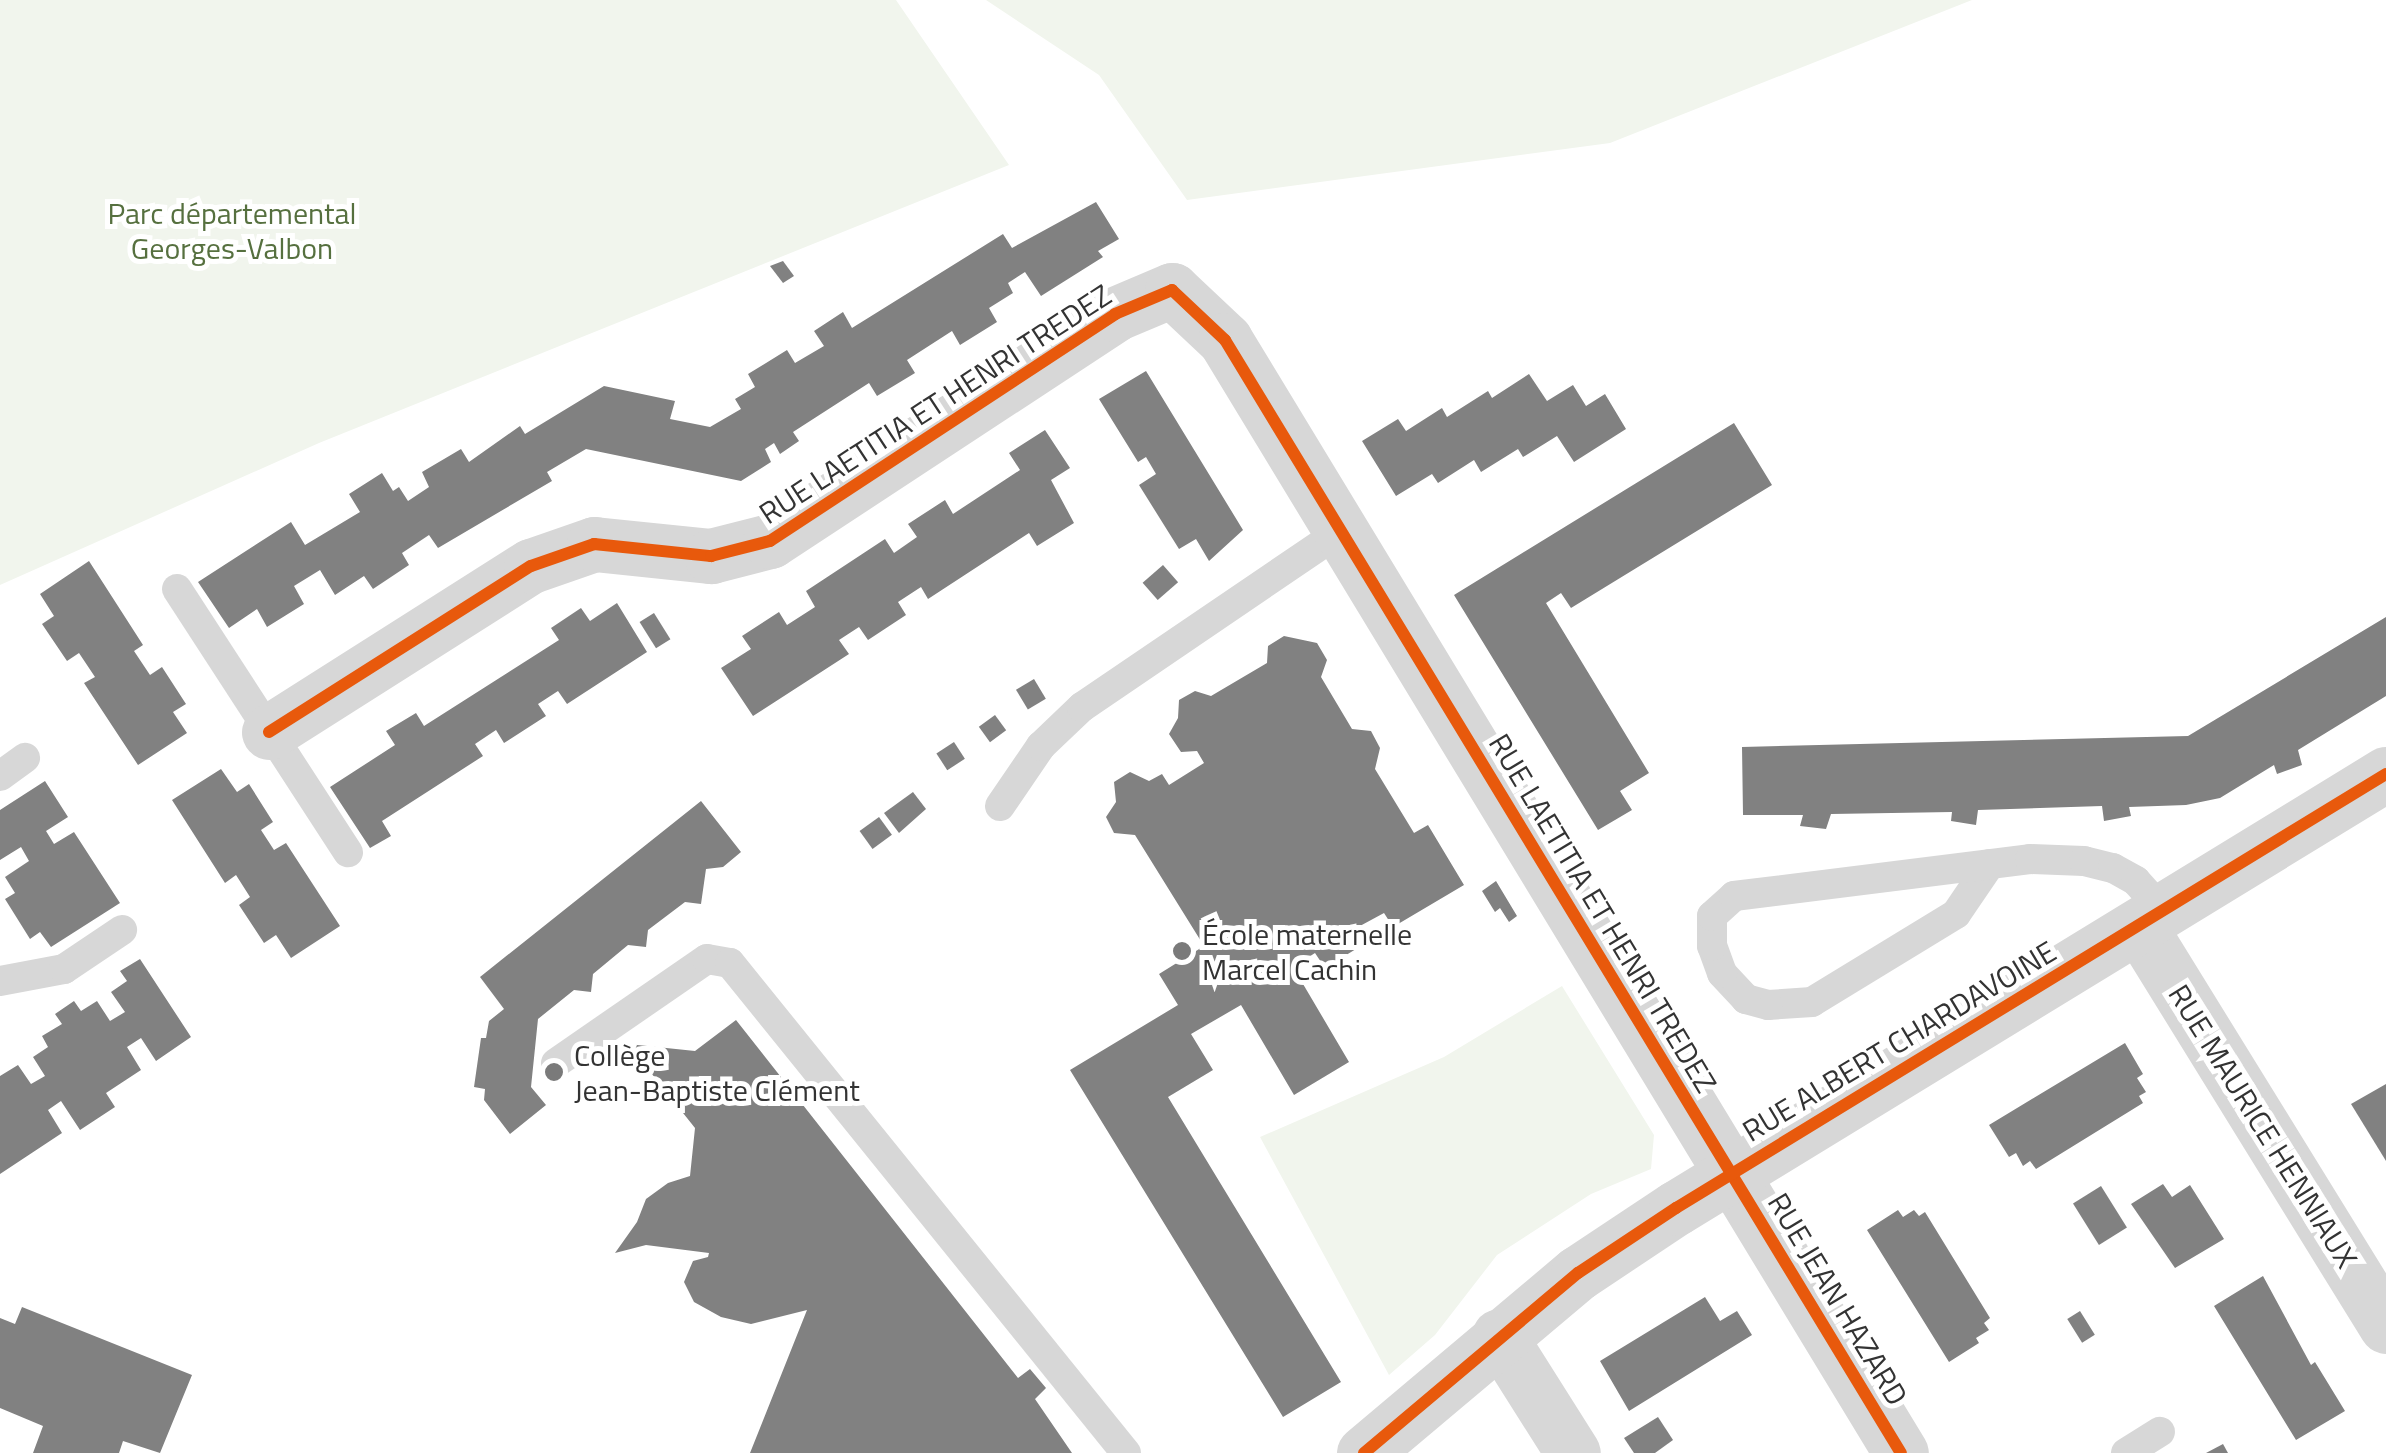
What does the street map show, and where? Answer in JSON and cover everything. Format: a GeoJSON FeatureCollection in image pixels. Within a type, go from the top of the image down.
{"type":"FeatureCollection","features":[{"type":"Feature","properties":{"kind":"street","name":"RUE LAETITIA ET HENRI TREDEZ"},"geometry":{"type":"LineString","coordinates":[[269,732],[531,566],[594,544],[711,556],[770,542],[1116,314],[1172,290],[1225,340],[1731,1172]]}},
{"type":"Feature","properties":{"kind":"street","name":"RUE ALBERT CHARDAVOINE"},"geometry":{"type":"LineString","coordinates":[[1364,1453],[1499,1336],[1578,1274],[1731,1172],[2386,774]]}},
{"type":"Feature","properties":{"kind":"street","name":"RUE MAURICE HENNIAUX"},"geometry":{"type":"LineString","coordinates":[[2151,918],[2386,1326]]}},
{"type":"Feature","properties":{"kind":"street","name":"RUE JEAN HAZARD"},"geometry":{"type":"LineString","coordinates":[[1731,1172],[1901,1453]]}},
{"type":"Feature","properties":{"kind":"street"},"geometry":{"type":"LineString","coordinates":[[1499,1336],[1573,1453]]}},
{"type":"Feature","properties":{"kind":"lane"},"geometry":{"type":"LineString","coordinates":[[1000,806],[1041,746],[1082,707],[1341,531]]}},
{"type":"Feature","properties":{"kind":"lane"},"geometry":{"type":"LineString","coordinates":[[176,589],[348,852]]}},
{"type":"Feature","properties":{"kind":"lane"},"geometry":{"type":"LineString","coordinates":[[1990,864],[1956,914],[1812,1002],[1768,1005],[1746,999],[1722,973],[1712,946],[1712,916],[1734,896],[1990,864],[2084,861],[2114,868],[2136,881],[2151,918]]}},
{"type":"Feature","properties":{"kind":"lane"},"geometry":{"type":"LineString","coordinates":[[0,981],[64,968],[122,930]]}},
{"type":"Feature","properties":{"kind":"lane"},"geometry":{"type":"LineString","coordinates":[[556,1063],[707,959],[730,964],[1126,1453]]}},
{"type":"Feature","properties":{"kind":"lane"},"geometry":{"type":"LineString","coordinates":[[2126,1453],[2160,1432]]}},
{"type":"Feature","properties":{"kind":"green space","name":"Parc départemental Georges-Valbon"},"geometry":{"type":"Polygon","coordinates":[[[0,0],[896,0],[1009,165],[319,443],[0,585],[0,0]]]}},
{"type":"Feature","properties":{"kind":"green space"},"geometry":{"type":"Polygon","coordinates":[[[986,0],[1972,0],[1610,143],[1187,200],[1099,75],[986,0]]]}},
{"type":"Feature","properties":{"kind":"green space"},"geometry":{"type":"Polygon","coordinates":[[[1562,986],[1654,1135],[1651,1169],[1591,1194],[1497,1255],[1435,1335],[1389,1375],[1260,1137],[1444,1057],[1562,986]]]}},
{"type":"Feature","properties":{"kind":"building"},"geometry":{"type":"Polygon","coordinates":[[[1096,202],[1119,239],[1098,251],[1103,257],[1041,296],[1025,272],[1008,283],[1013,293],[989,308],[997,322],[960,345],[952,331],[907,360],[915,373],[877,396],[869,383],[793,432],[799,441],[780,454],[774,443],[765,449],[771,462],[741,481],[586,449],[547,472],[552,481],[438,548],[429,535],[402,553],[409,565],[373,589],[364,576],[335,595],[320,570],[294,586],[304,604],[267,627],[257,609],[229,628],[198,582],[291,522],[305,545],[360,512],[349,494],[382,473],[393,491],[399,487],[408,501],[429,487],[422,472],[461,449],[469,462],[520,426],[525,434],[604,386],[675,401],[670,419],[710,427],[741,409],[735,399],[755,387],[748,374],[787,350],[795,363],[824,346],[814,331],[843,312],[852,328],[1003,234],[1012,248],[1096,202]]]}},
{"type":"Feature","properties":{"kind":"building"},"geometry":{"type":"Polygon","coordinates":[[[783,261],[794,276],[783,283],[770,266],[783,261]]]}},
{"type":"Feature","properties":{"kind":"building"},"geometry":{"type":"Polygon","coordinates":[[[1146,371],[1243,530],[1209,561],[1196,539],[1179,549],[1139,485],[1156,474],[1146,457],[1138,462],[1099,399],[1146,371]]]}},
{"type":"Feature","properties":{"kind":"building"},"geometry":{"type":"Polygon","coordinates":[[[1529,374],[1547,401],[1573,385],[1586,406],[1605,394],[1626,429],[1574,462],[1557,436],[1523,457],[1518,449],[1481,472],[1474,460],[1438,483],[1432,474],[1396,496],[1362,441],[1398,419],[1406,431],[1442,408],[1447,417],[1488,391],[1492,398],[1529,374]]]}},
{"type":"Feature","properties":{"kind":"building"},"geometry":{"type":"Polygon","coordinates":[[[1734,423],[1772,485],[1571,608],[1561,593],[1546,603],[1649,773],[1620,791],[1632,810],[1598,830],[1454,595],[1734,423]]]}},
{"type":"Feature","properties":{"kind":"building"},"geometry":{"type":"Polygon","coordinates":[[[1045,430],[1070,468],[1051,480],[1074,523],[1037,546],[1029,533],[928,599],[921,587],[898,602],[906,615],[868,640],[859,627],[839,640],[849,654],[753,716],[721,668],[751,649],[742,636],[779,612],[787,625],[815,607],[806,591],[885,539],[894,553],[917,537],[908,524],[945,500],[953,514],[1020,470],[1009,453],[1045,430]]]}},
{"type":"Feature","properties":{"kind":"building"},"geometry":{"type":"Polygon","coordinates":[[[89,561],[143,645],[134,651],[150,675],[162,667],[186,704],[173,712],[187,733],[138,765],[84,683],[95,677],[79,653],[67,661],[42,624],[54,616],[40,594],[89,561]]]}},
{"type":"Feature","properties":{"kind":"building"},"geometry":{"type":"Polygon","coordinates":[[[1163,565],[1178,582],[1158,600],[1143,583],[1163,565]]]}},
{"type":"Feature","properties":{"kind":"building"},"geometry":{"type":"Polygon","coordinates":[[[617,603],[647,652],[567,704],[558,691],[538,704],[546,716],[504,743],[496,730],[475,744],[483,756],[382,821],[391,836],[370,848],[330,787],[395,745],[386,731],[416,713],[424,726],[559,640],[551,628],[581,608],[590,621],[617,603]]]}},
{"type":"Feature","properties":{"kind":"building"},"geometry":{"type":"Polygon","coordinates":[[[654,613],[670,639],[656,648],[640,622],[654,613]]]}},
{"type":"Feature","properties":{"kind":"building"},"geometry":{"type":"Polygon","coordinates":[[[2386,617],[2386,696],[2298,750],[2302,765],[2277,774],[2274,765],[2220,798],[2186,805],[2129,807],[2131,816],[2104,821],[2102,806],[1978,810],[1976,825],[1951,821],[1952,812],[1831,814],[1826,829],[1800,826],[1803,815],[1743,815],[1742,747],[2188,736],[2386,617]]]}},
{"type":"Feature","properties":{"kind":"building"},"geometry":{"type":"Polygon","coordinates":[[[1284,636],[1317,643],[1327,660],[1321,677],[1352,729],[1371,731],[1380,748],[1375,769],[1414,833],[1428,825],[1464,885],[1393,927],[1384,913],[1347,933],[1356,949],[1325,968],[1315,953],[1293,967],[1349,1062],[1294,1095],[1241,1005],[1191,1034],[1213,1070],[1168,1097],[1341,1382],[1283,1417],[1070,1070],[1178,1005],[1159,974],[1204,946],[1135,835],[1114,833],[1106,817],[1116,802],[1114,782],[1130,772],[1149,781],[1162,774],[1169,785],[1204,763],[1197,751],[1181,752],[1169,734],[1178,718],[1179,700],[1195,691],[1211,696],[1267,663],[1268,646],[1284,636]]]}},
{"type":"Feature","properties":{"kind":"building"},"geometry":{"type":"Polygon","coordinates":[[[1034,679],[1046,699],[1028,710],[1016,690],[1034,679]]]}},
{"type":"Feature","properties":{"kind":"building"},"geometry":{"type":"Polygon","coordinates":[[[995,715],[1006,730],[990,742],[979,727],[995,715]]]}},
{"type":"Feature","properties":{"kind":"building"},"geometry":{"type":"Polygon","coordinates":[[[954,742],[965,759],[947,770],[936,753],[954,742]]]}},
{"type":"Feature","properties":{"kind":"building"},"geometry":{"type":"Polygon","coordinates":[[[221,769],[237,792],[249,784],[273,822],[261,830],[274,850],[286,843],[340,926],[291,958],[276,935],[264,943],[239,905],[250,897],[236,875],[225,883],[172,800],[221,769]]]}},
{"type":"Feature","properties":{"kind":"building"},"geometry":{"type":"Polygon","coordinates":[[[45,781],[68,817],[46,831],[54,844],[74,832],[120,903],[51,947],[40,932],[30,939],[5,899],[15,893],[5,877],[29,861],[21,847],[0,860],[0,810],[45,781]]]}},
{"type":"Feature","properties":{"kind":"building"},"geometry":{"type":"Polygon","coordinates":[[[913,792],[926,809],[899,833],[884,813],[913,792]]]}},
{"type":"Feature","properties":{"kind":"building"},"geometry":{"type":"Polygon","coordinates":[[[701,801],[741,852],[723,867],[706,869],[701,904],[685,902],[648,930],[646,947],[628,945],[593,974],[591,992],[574,990],[538,1019],[531,1087],[546,1105],[510,1134],[484,1100],[485,1089],[474,1087],[481,1038],[486,1038],[489,1021],[504,1009],[480,977],[701,801]]]}},
{"type":"Feature","properties":{"kind":"building"},"geometry":{"type":"Polygon","coordinates":[[[879,817],[892,835],[873,849],[860,831],[879,817]]]}},
{"type":"Feature","properties":{"kind":"building"},"geometry":{"type":"Polygon","coordinates":[[[1496,881],[1517,916],[1509,922],[1500,908],[1495,912],[1482,891],[1496,881]]]}},
{"type":"Feature","properties":{"kind":"building"},"geometry":{"type":"Polygon","coordinates":[[[140,959],[191,1037],[156,1061],[141,1038],[127,1047],[141,1070],[106,1093],[115,1107],[80,1130],[61,1101],[48,1110],[62,1133],[0,1174],[0,1076],[18,1065],[31,1084],[45,1076],[33,1057],[48,1047],[42,1036],[62,1024],[55,1014],[74,1001],[81,1011],[97,1001],[110,1021],[125,1012],[111,992],[127,981],[120,971],[140,959]]]}},
{"type":"Feature","properties":{"kind":"building"},"geometry":{"type":"Polygon","coordinates":[[[736,1020],[1018,1378],[1030,1369],[1046,1388],[1035,1399],[1072,1453],[750,1453],[807,1310],[751,1324],[721,1317],[694,1302],[684,1282],[693,1261],[708,1257],[709,1253],[646,1245],[615,1253],[637,1222],[646,1199],[668,1183],[690,1176],[695,1128],[628,1044],[695,1051],[736,1020]]]}},
{"type":"Feature","properties":{"kind":"building"},"geometry":{"type":"Polygon","coordinates":[[[2125,1043],[2143,1074],[2137,1078],[2146,1092],[2139,1096],[2143,1103],[2036,1169],[2030,1161],[2023,1166],[2016,1153],[2009,1157],[1989,1125],[2125,1043]]]}},
{"type":"Feature","properties":{"kind":"building"},"geometry":{"type":"Polygon","coordinates":[[[2386,1084],[2386,1161],[2351,1104],[2386,1084]]]}},
{"type":"Feature","properties":{"kind":"building"},"geometry":{"type":"Polygon","coordinates":[[[2163,1184],[2172,1197],[2190,1185],[2224,1239],[2175,1268],[2131,1204],[2163,1184]]]}},
{"type":"Feature","properties":{"kind":"building"},"geometry":{"type":"Polygon","coordinates":[[[2101,1186],[2127,1228],[2099,1245],[2073,1203],[2101,1186]]]}},
{"type":"Feature","properties":{"kind":"building"},"geometry":{"type":"Polygon","coordinates":[[[1898,1210],[1903,1217],[1914,1210],[1919,1216],[1925,1212],[1990,1318],[1984,1323],[1989,1330],[1976,1338],[1979,1343],[1949,1362],[1867,1230],[1898,1210]]]}},
{"type":"Feature","properties":{"kind":"building"},"geometry":{"type":"Polygon","coordinates":[[[2263,1276],[2311,1365],[2315,1362],[2345,1411],[2296,1440],[2214,1306],[2263,1276]]]}},
{"type":"Feature","properties":{"kind":"building"},"geometry":{"type":"Polygon","coordinates":[[[1705,1297],[1720,1321],[1737,1311],[1752,1335],[1629,1411],[1600,1361],[1705,1297]]]}},
{"type":"Feature","properties":{"kind":"building"},"geometry":{"type":"Polygon","coordinates":[[[22,1307],[192,1375],[160,1453],[123,1441],[119,1453],[33,1453],[43,1426],[0,1408],[0,1318],[15,1324],[22,1307]]]}},
{"type":"Feature","properties":{"kind":"building"},"geometry":{"type":"Polygon","coordinates":[[[2080,1311],[2095,1335],[2082,1343],[2067,1319],[2080,1311]]]}},
{"type":"Feature","properties":{"kind":"building"},"geometry":{"type":"Polygon","coordinates":[[[1658,1417],[1673,1440],[1655,1453],[1634,1453],[1624,1438],[1658,1417]]]}},
{"type":"Feature","properties":{"kind":"building"},"geometry":{"type":"Polygon","coordinates":[[[2223,1444],[2228,1453],[2206,1453],[2223,1444]]]}},
{"type":"Feature","properties":{"kind":"cycle path"},"geometry":{"type":"LineString","coordinates":[[269,732],[531,566],[594,544],[711,556],[770,541],[1115,314],[1172,290],[1225,340],[1901,1453]]}},
{"type":"Feature","properties":{"kind":"cycle path"},"geometry":{"type":"LineString","coordinates":[[1364,1453],[1578,1273],[1676,1208],[2386,774]]}},
{"type":"Feature","properties":{"kind":"place","name":"École maternelle Marcel Cachin"},"geometry":{"type":"Point","coordinates":[1182,951]}},
{"type":"Feature","properties":{"kind":"place","name":"Collège Jean-Baptiste Clément"},"geometry":{"type":"Point","coordinates":[554,1072]}}]}
